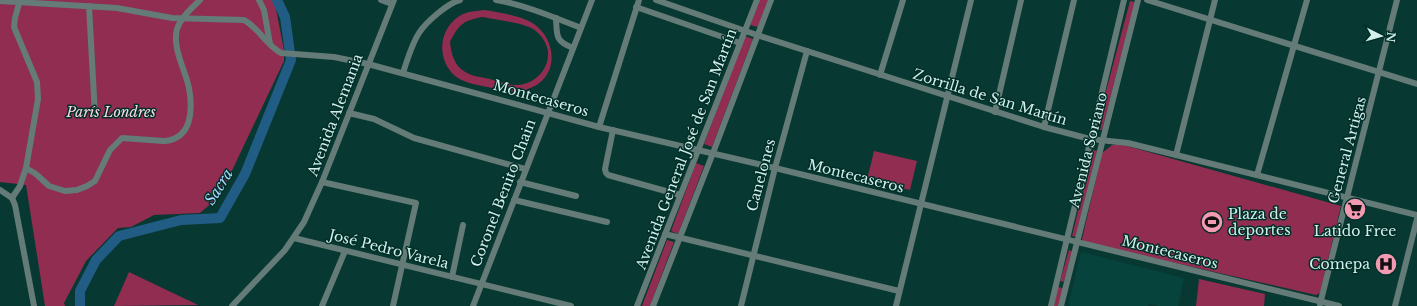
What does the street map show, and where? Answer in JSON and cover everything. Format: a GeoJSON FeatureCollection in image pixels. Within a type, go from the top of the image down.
{"type":"FeatureCollection","features":[{"type":"Feature","properties":{"kind":"street"},"geometry":{"type":"LineString","coordinates":[[26,168],[36,174],[49,186],[65,190],[77,190],[94,181],[110,150],[122,138],[164,141],[181,135],[187,128],[190,117],[191,101],[189,86],[176,40],[177,28],[183,18],[200,0]]}},
{"type":"Feature","properties":{"kind":"street"},"geometry":{"type":"LineString","coordinates":[[259,0],[264,10],[271,46]]}},
{"type":"Feature","properties":{"kind":"street"},"geometry":{"type":"LineString","coordinates":[[381,0],[393,2]]}},
{"type":"Feature","properties":{"kind":"street"},"geometry":{"type":"LineString","coordinates":[[403,73],[419,32],[440,11],[460,0]]}},
{"type":"Feature","properties":{"kind":"street"},"geometry":{"type":"LineString","coordinates":[[496,0],[510,2],[581,28]]}},
{"type":"Feature","properties":{"kind":"street","name":"Coronel Benito Chain"},"geometry":{"type":"LineString","coordinates":[[473,306],[592,0]]}},
{"type":"Feature","properties":{"kind":"street"},"geometry":{"type":"LineString","coordinates":[[599,127],[639,0]]}},
{"type":"Feature","properties":{"kind":"street","name":"Zorrilla de San Martín"},"geometry":{"type":"LineString","coordinates":[[656,0],[670,2],[745,31],[1044,127],[1090,139],[1128,143],[1417,215]]}},
{"type":"Feature","properties":{"kind":"street","name":"Avenida General José de San Martín"},"geometry":{"type":"LineString","coordinates":[[637,306],[757,0]]}},
{"type":"Feature","properties":{"kind":"street","name":"Avenida General José de San Martín"},"geometry":{"type":"LineString","coordinates":[[653,306],[771,0]]}},
{"type":"Feature","properties":{"kind":"street"},"geometry":{"type":"LineString","coordinates":[[880,75],[903,0]]}},
{"type":"Feature","properties":{"kind":"street"},"geometry":{"type":"LineString","coordinates":[[896,306],[971,0]]}},
{"type":"Feature","properties":{"kind":"street"},"geometry":{"type":"LineString","coordinates":[[995,112],[1021,0]]}},
{"type":"Feature","properties":{"kind":"street"},"geometry":{"type":"LineString","coordinates":[[1044,127],[1074,0]]}},
{"type":"Feature","properties":{"kind":"street","name":"Avenida Soriano"},"geometry":{"type":"LineString","coordinates":[[1051,306],[1124,0]]}},
{"type":"Feature","properties":{"kind":"street","name":"Avenida Soriano"},"geometry":{"type":"LineString","coordinates":[[1062,306],[1138,0]]}},
{"type":"Feature","properties":{"kind":"street"},"geometry":{"type":"LineString","coordinates":[[1147,0],[1417,84]]}},
{"type":"Feature","properties":{"kind":"street"},"geometry":{"type":"LineString","coordinates":[[1176,155],[1215,0]]}},
{"type":"Feature","properties":{"kind":"street"},"geometry":{"type":"LineString","coordinates":[[1257,175],[1307,0]]}},
{"type":"Feature","properties":{"kind":"street","name":"General Artigas"},"geometry":{"type":"LineString","coordinates":[[1320,304],[1397,0]]}},
{"type":"Feature","properties":{"kind":"street"},"geometry":{"type":"LineString","coordinates":[[0,1],[117,8],[172,18],[244,20],[252,24],[271,46]]}},
{"type":"Feature","properties":{"kind":"street"},"geometry":{"type":"LineString","coordinates":[[12,198],[20,186],[26,168],[38,99],[37,82],[14,27],[20,1]]}},
{"type":"Feature","properties":{"kind":"street","name":"Avenida Alemania"},"geometry":{"type":"LineString","coordinates":[[232,306],[285,250],[304,222],[322,182],[393,2]]}},
{"type":"Feature","properties":{"kind":"street"},"geometry":{"type":"LineString","coordinates":[[89,6],[96,115]]}},
{"type":"Feature","properties":{"kind":"street"},"geometry":{"type":"LineString","coordinates":[[636,7],[740,43]]}},
{"type":"Feature","properties":{"kind":"street"},"geometry":{"type":"LineString","coordinates":[[556,18],[559,40],[563,44],[573,48]]}},
{"type":"Feature","properties":{"kind":"street","name":"Montecaseros"},"geometry":{"type":"LineString","coordinates":[[271,46],[273,49],[281,53],[334,57],[368,64],[599,127],[713,153],[1077,243],[1170,264],[1320,304],[1339,306]]}},
{"type":"Feature","properties":{"kind":"street","name":"Canelones"},"geometry":{"type":"LineString","coordinates":[[741,306],[752,255],[807,51]]}},
{"type":"Feature","properties":{"kind":"street"},"geometry":{"type":"LineString","coordinates":[[349,113],[374,119],[414,138],[525,169]]}},
{"type":"Feature","properties":{"kind":"street"},"geometry":{"type":"LineString","coordinates":[[613,130],[605,169],[608,175],[680,195]]}},
{"type":"Feature","properties":{"kind":"street"},"geometry":{"type":"LineString","coordinates":[[322,182],[416,203],[393,306]]}},
{"type":"Feature","properties":{"kind":"street"},"geometry":{"type":"LineString","coordinates":[[520,182],[576,196]]}},
{"type":"Feature","properties":{"kind":"street"},"geometry":{"type":"LineString","coordinates":[[0,190],[12,198],[15,206],[34,306]]}},
{"type":"Feature","properties":{"kind":"street"},"geometry":{"type":"LineString","coordinates":[[514,200],[607,222]]}},
{"type":"Feature","properties":{"kind":"street"},"geometry":{"type":"LineString","coordinates":[[1395,306],[1417,219]]}},
{"type":"Feature","properties":{"kind":"street"},"geometry":{"type":"LineString","coordinates":[[452,277],[464,225]]}},
{"type":"Feature","properties":{"kind":"street"},"geometry":{"type":"LineString","coordinates":[[665,234],[899,291]]}},
{"type":"Feature","properties":{"kind":"street","name":"José Pedro Varela"},"geometry":{"type":"LineString","coordinates":[[294,238],[570,306]]}},
{"type":"Feature","properties":{"kind":"street"},"geometry":{"type":"LineString","coordinates":[[322,306],[345,251]]}},
{"type":"Feature","properties":{"kind":"street"},"geometry":{"type":"LineString","coordinates":[[1057,281],[1067,284]]}},
{"type":"Feature","properties":{"kind":"shaded area"},"geometry":{"type":"Polygon","coordinates":[[[1081,252],[1184,278],[1178,306],[1159,306],[1149,304],[1148,306],[1068,306],[1081,252]]]}},
{"type":"Feature","properties":{"kind":"green space","name":"París Londres"},"geometry":{"type":"Polygon","coordinates":[[[0,0],[272,0],[275,4],[284,50],[284,61],[220,196],[200,213],[154,215],[131,227],[118,228],[86,261],[64,303],[65,306],[45,306],[26,185],[0,182],[0,0]]]}},
{"type":"Feature","properties":{"kind":"green space"},"geometry":{"type":"Polygon","coordinates":[[[760,0],[768,0],[758,27],[750,25],[760,0]]]}},
{"type":"Feature","properties":{"kind":"green space"},"geometry":{"type":"Polygon","coordinates":[[[1130,1],[1135,2],[1102,130],[1100,130],[1104,111],[1105,95],[1130,1]]]}},
{"type":"Feature","properties":{"kind":"green space"},"geometry":{"type":"Polygon","coordinates":[[[484,10],[503,13],[524,19],[534,24],[542,31],[548,40],[552,59],[550,69],[538,84],[523,91],[506,91],[463,81],[455,76],[449,69],[444,60],[442,43],[449,26],[455,19],[463,14],[484,10]],[[483,17],[467,21],[459,27],[450,42],[453,56],[458,66],[471,75],[513,85],[527,83],[543,71],[548,59],[548,52],[545,42],[536,31],[516,23],[483,17]]]}},
{"type":"Feature","properties":{"kind":"green space"},"geometry":{"type":"Polygon","coordinates":[[[745,36],[753,39],[712,147],[704,144],[745,36]]]}},
{"type":"Feature","properties":{"kind":"green space","name":"Plaza de deportes"},"geometry":{"type":"Polygon","coordinates":[[[1120,144],[1341,206],[1320,293],[1316,295],[1083,242],[1082,239],[1102,153],[1112,145],[1120,144]]]}},
{"type":"Feature","properties":{"kind":"green space"},"geometry":{"type":"Polygon","coordinates":[[[1093,150],[1097,151],[1076,237],[1072,236],[1093,150]]]}},
{"type":"Feature","properties":{"kind":"green space"},"geometry":{"type":"Polygon","coordinates":[[[874,151],[917,161],[910,190],[867,180],[874,151]]]}},
{"type":"Feature","properties":{"kind":"green space"},"geometry":{"type":"Polygon","coordinates":[[[696,163],[704,166],[678,234],[671,231],[696,163]]]}},
{"type":"Feature","properties":{"kind":"green space"},"geometry":{"type":"Polygon","coordinates":[[[667,240],[674,242],[650,306],[642,306],[667,240]]]}},
{"type":"Feature","properties":{"kind":"green space"},"geometry":{"type":"Polygon","coordinates":[[[1069,250],[1072,251],[1064,282],[1060,281],[1069,250]]]}},
{"type":"Feature","properties":{"kind":"green space"},"geometry":{"type":"Polygon","coordinates":[[[129,272],[198,305],[114,306],[129,272]]]}},
{"type":"Feature","properties":{"kind":"green space"},"geometry":{"type":"Polygon","coordinates":[[[1199,279],[1265,294],[1264,306],[1196,306],[1199,279]]]}},
{"type":"Feature","properties":{"kind":"green space"},"geometry":{"type":"Polygon","coordinates":[[[1058,287],[1063,288],[1058,306],[1054,306],[1058,287]]]}},
{"type":"Feature","properties":{"kind":"waterway","name":"Sacra"},"geometry":{"type":"LineString","coordinates":[[80,306],[80,291],[96,260],[119,236],[181,220],[220,218],[245,174],[291,60],[285,17],[277,0]]}},
{"type":"Feature","properties":{"kind":"place","name":"Latido Free"},"geometry":{"type":"Point","coordinates":[1355,209]}},
{"type":"Feature","properties":{"kind":"place","name":"Plaza de deportes"},"geometry":{"type":"Point","coordinates":[1212,222]}},
{"type":"Feature","properties":{"kind":"place","name":"Comepa"},"geometry":{"type":"Point","coordinates":[1386,264]}}]}
